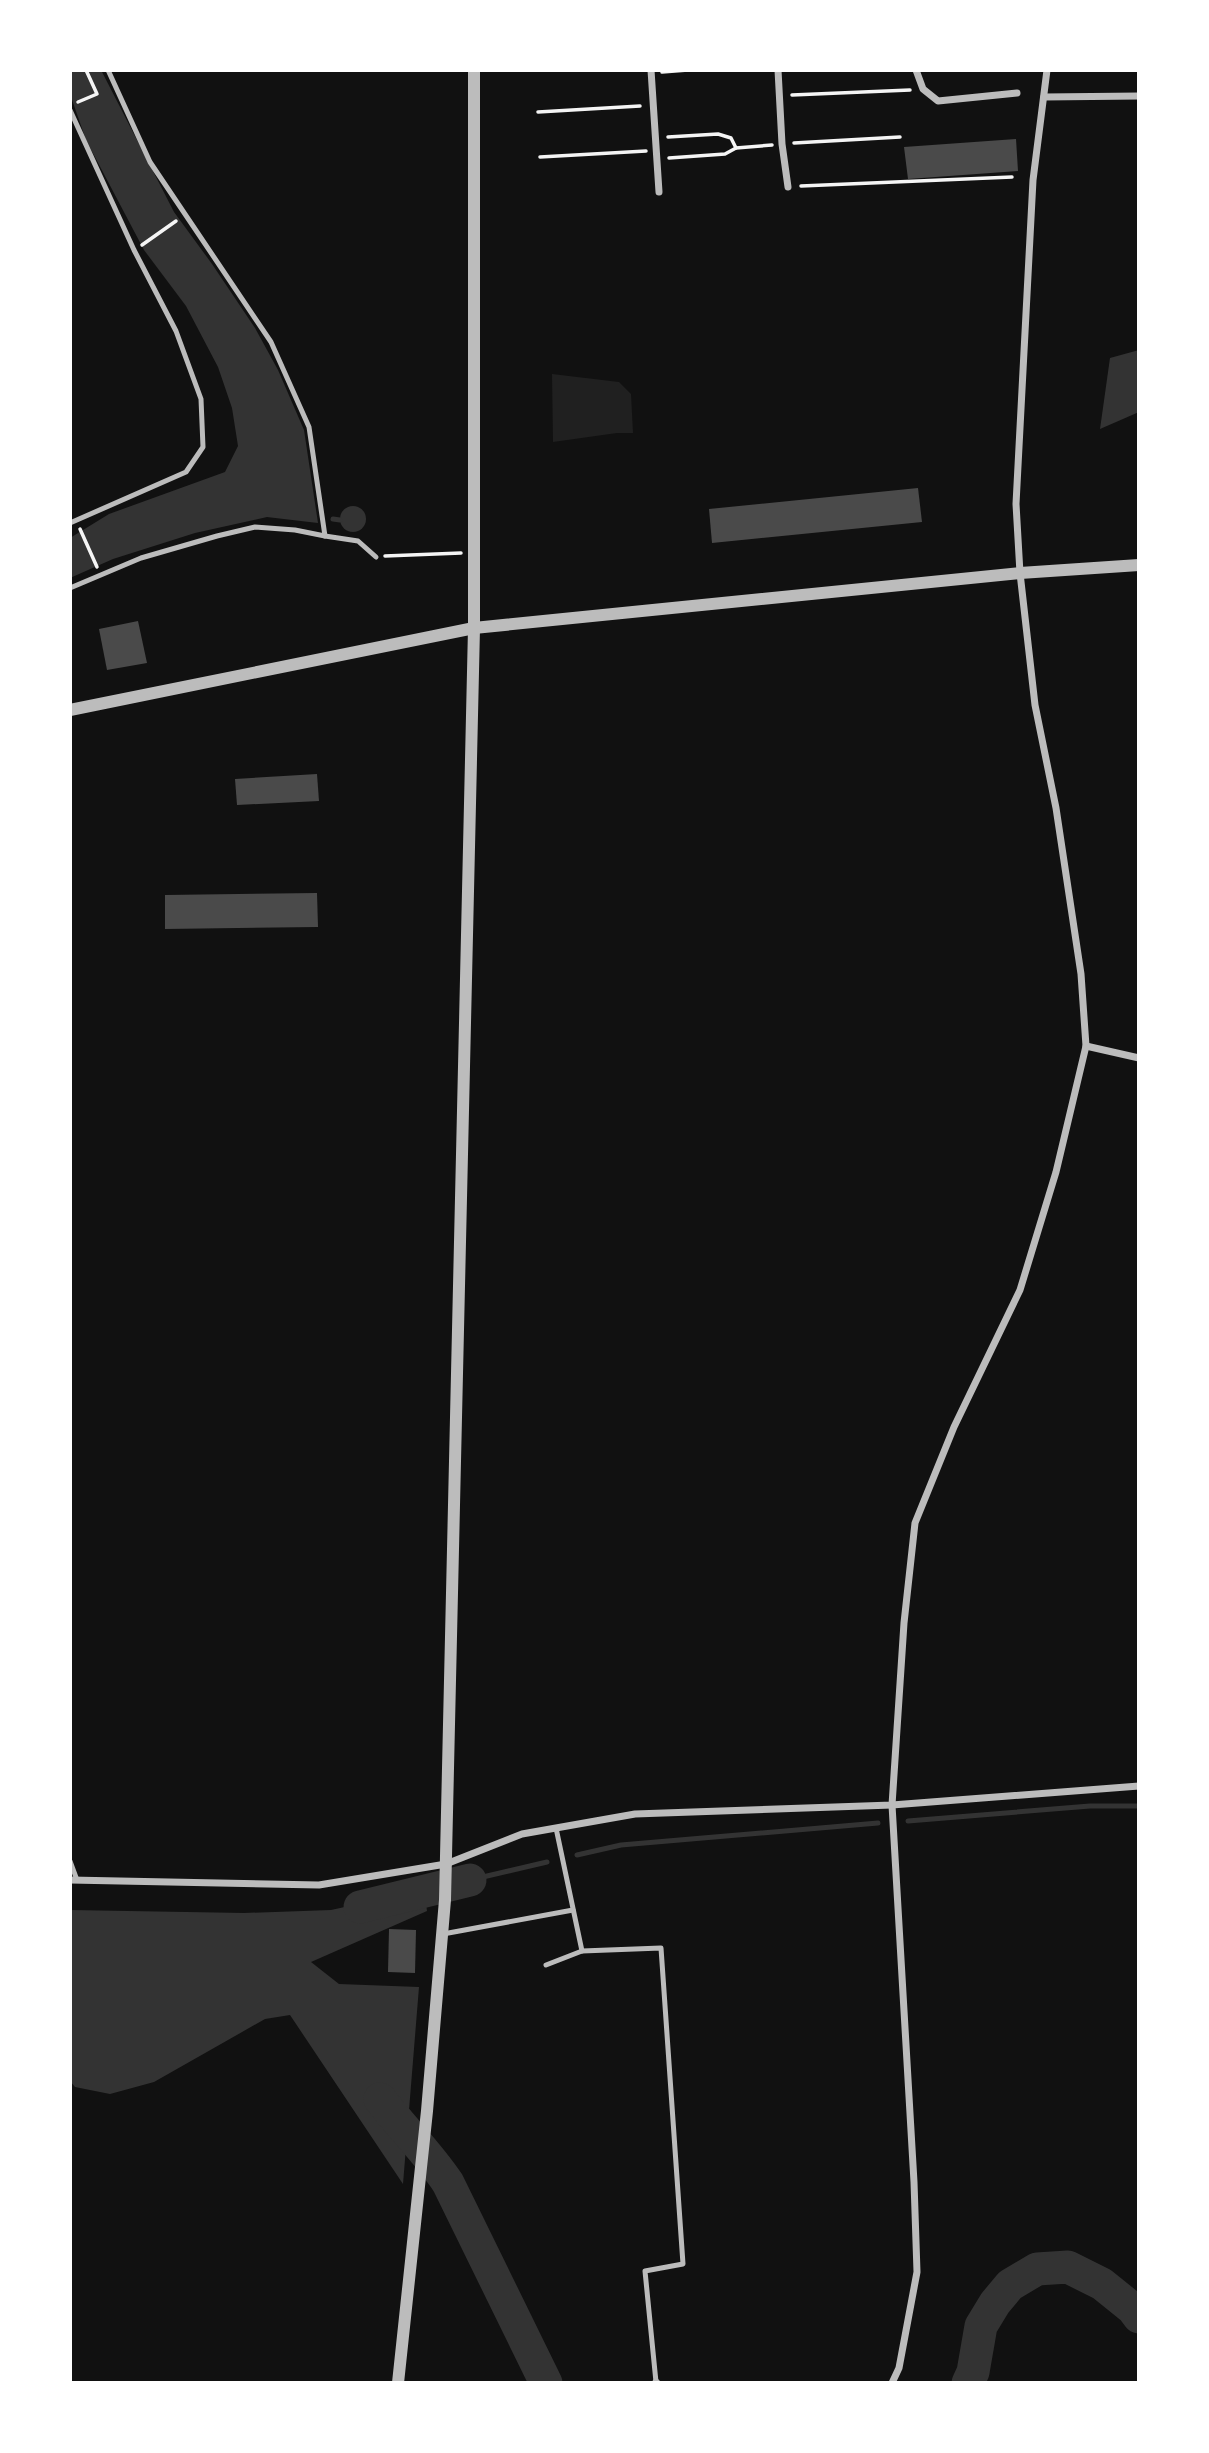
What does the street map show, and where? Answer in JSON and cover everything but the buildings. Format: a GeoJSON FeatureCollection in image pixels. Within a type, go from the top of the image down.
{"type":"FeatureCollection","features":[{"type":"Feature","properties":{"kind":"street"},"geometry":{"type":"LineString","coordinates":[[398,2383],[427,2111],[445,1900],[474,628],[474,70]]}},
{"type":"Feature","properties":{"kind":"street"},"geometry":{"type":"LineString","coordinates":[[778,70],[782,144],[788,187]]}},
{"type":"Feature","properties":{"kind":"street"},"geometry":{"type":"LineString","coordinates":[[916,70],[923,89],[937,101],[1017,93]]}},
{"type":"Feature","properties":{"kind":"street"},"geometry":{"type":"LineString","coordinates":[[892,2383],[899,2368],[917,2272],[892,1805],[904,1623],[915,1523],[954,1427],[1020,1290],[1056,1172],[1086,1046],[1082,974],[1056,808],[1035,705],[1020,573],[1016,504],[1034,180],[1047,70]]}},
{"type":"Feature","properties":{"kind":"street"},"geometry":{"type":"LineString","coordinates":[[651,71],[659,192]]}},
{"type":"Feature","properties":{"kind":"street"},"geometry":{"type":"LineString","coordinates":[[1044,97],[1139,96]]}},
{"type":"Feature","properties":{"kind":"street"},"geometry":{"type":"LineString","coordinates":[[70,709],[474,628],[1020,573],[1139,565]]}},
{"type":"Feature","properties":{"kind":"street"},"geometry":{"type":"LineString","coordinates":[[1086,1046],[1139,1058]]}},
{"type":"Feature","properties":{"kind":"street"},"geometry":{"type":"LineString","coordinates":[[73,1880],[319,1885],[446,1864],[522,1834],[635,1814],[892,1805],[1139,1786]]}},
{"type":"Feature","properties":{"kind":"lane"},"geometry":{"type":"LineString","coordinates":[[108,70],[150,162],[271,342],[309,427],[325,536]]}},
{"type":"Feature","properties":{"kind":"lane"},"geometry":{"type":"LineString","coordinates":[[70,108],[134,250],[176,331],[201,399],[203,447],[186,472],[73,522]]}},
{"type":"Feature","properties":{"kind":"lane"},"geometry":{"type":"LineString","coordinates":[[70,589],[141,558],[255,527],[295,530],[358,541],[376,557]]}},
{"type":"Feature","properties":{"kind":"lane"},"geometry":{"type":"LineString","coordinates":[[556,1828],[582,1951]]}},
{"type":"Feature","properties":{"kind":"lane"},"geometry":{"type":"LineString","coordinates":[[70,1861],[73,1880]]}},
{"type":"Feature","properties":{"kind":"lane"},"geometry":{"type":"LineString","coordinates":[[443,1934],[573,1910]]}},
{"type":"Feature","properties":{"kind":"lane"},"geometry":{"type":"LineString","coordinates":[[546,1965],[582,1951],[661,1948],[683,2264],[645,2271],[657,2383]]}},
{"type":"Feature","properties":{"kind":"path"},"geometry":{"type":"LineString","coordinates":[[70,108],[97,94],[86,70]]}},
{"type":"Feature","properties":{"kind":"path"},"geometry":{"type":"LineString","coordinates":[[651,71],[688,70]]}},
{"type":"Feature","properties":{"kind":"path"},"geometry":{"type":"LineString","coordinates":[[779,96],[923,89]]}},
{"type":"Feature","properties":{"kind":"path"},"geometry":{"type":"LineString","coordinates":[[538,112],[653,106]]}},
{"type":"Feature","properties":{"kind":"path"},"geometry":{"type":"LineString","coordinates":[[654,138],[718,134],[731,138],[736,149]]}},
{"type":"Feature","properties":{"kind":"path"},"geometry":{"type":"LineString","coordinates":[[540,157],[655,150]]}},
{"type":"Feature","properties":{"kind":"path"},"geometry":{"type":"LineString","coordinates":[[788,187],[1012,177]]}},
{"type":"Feature","properties":{"kind":"path"},"geometry":{"type":"LineString","coordinates":[[134,250],[184,215]]}},
{"type":"Feature","properties":{"kind":"path"},"geometry":{"type":"LineString","coordinates":[[73,522],[101,576]]}},
{"type":"Feature","properties":{"kind":"path"},"geometry":{"type":"LineString","coordinates":[[397,555],[474,554]]}},
{"type":"Feature","properties":{"kind":"shaded area"},"geometry":{"type":"Polygon","coordinates":[[[70,70],[101,70],[174,212],[255,328],[278,370],[304,430],[318,523],[267,517],[195,533],[113,559],[70,578],[70,538],[109,514],[225,472],[238,446],[232,408],[218,367],[186,306],[144,250],[86,140],[70,94],[70,70]]]}},
{"type":"Feature","properties":{"kind":"shaded area"},"geometry":{"type":"Polygon","coordinates":[[[1139,350],[1139,412],[1100,429],[1110,358],[1139,350]]]}},
{"type":"Feature","properties":{"kind":"shaded area"},"geometry":{"type":"Polygon","coordinates":[[[552,374],[619,382],[631,394],[633,433],[553,442],[552,374]]]}},
{"type":"Feature","properties":{"kind":"shaded area"},"geometry":{"type":"Polygon","coordinates":[[[353,506],[362,510],[366,519],[362,528],[353,532],[344,528],[340,519],[344,510],[353,506]]]}},
{"type":"Feature","properties":{"kind":"shaded area"},"geometry":{"type":"Polygon","coordinates":[[[395,1896],[425,1896],[427,1911],[311,1962],[339,1984],[419,1987],[403,2184],[290,2015],[265,2019],[154,2082],[110,2094],[75,2087],[70,2081],[70,1910],[244,1913],[331,1910],[395,1896]]]}},
{"type":"Feature","properties":{"kind":"waterway"},"geometry":{"type":"LineString","coordinates":[[333,519],[340,520]]}},
{"type":"Feature","properties":{"kind":"waterway"},"geometry":{"type":"LineString","coordinates":[[908,1821],[1090,1806],[1139,1806]]}},
{"type":"Feature","properties":{"kind":"waterway"},"geometry":{"type":"LineString","coordinates":[[577,1855],[621,1845],[878,1823]]}},
{"type":"Feature","properties":{"kind":"waterway"},"geometry":{"type":"LineString","coordinates":[[470,1880],[547,1862]]}},
{"type":"Feature","properties":{"kind":"waterway"},"geometry":{"type":"LineString","coordinates":[[360,1907],[470,1880]]}},
{"type":"Feature","properties":{"kind":"waterway"},"geometry":{"type":"LineString","coordinates":[[380,2099],[448,2183],[546,2383]]}},
{"type":"Feature","properties":{"kind":"waterway"},"geometry":{"type":"LineString","coordinates":[[968,2383],[973,2372],[981,2326],[1010,2285],[1037,2269],[1068,2267],[1102,2284],[1139,2317]]}}]}
